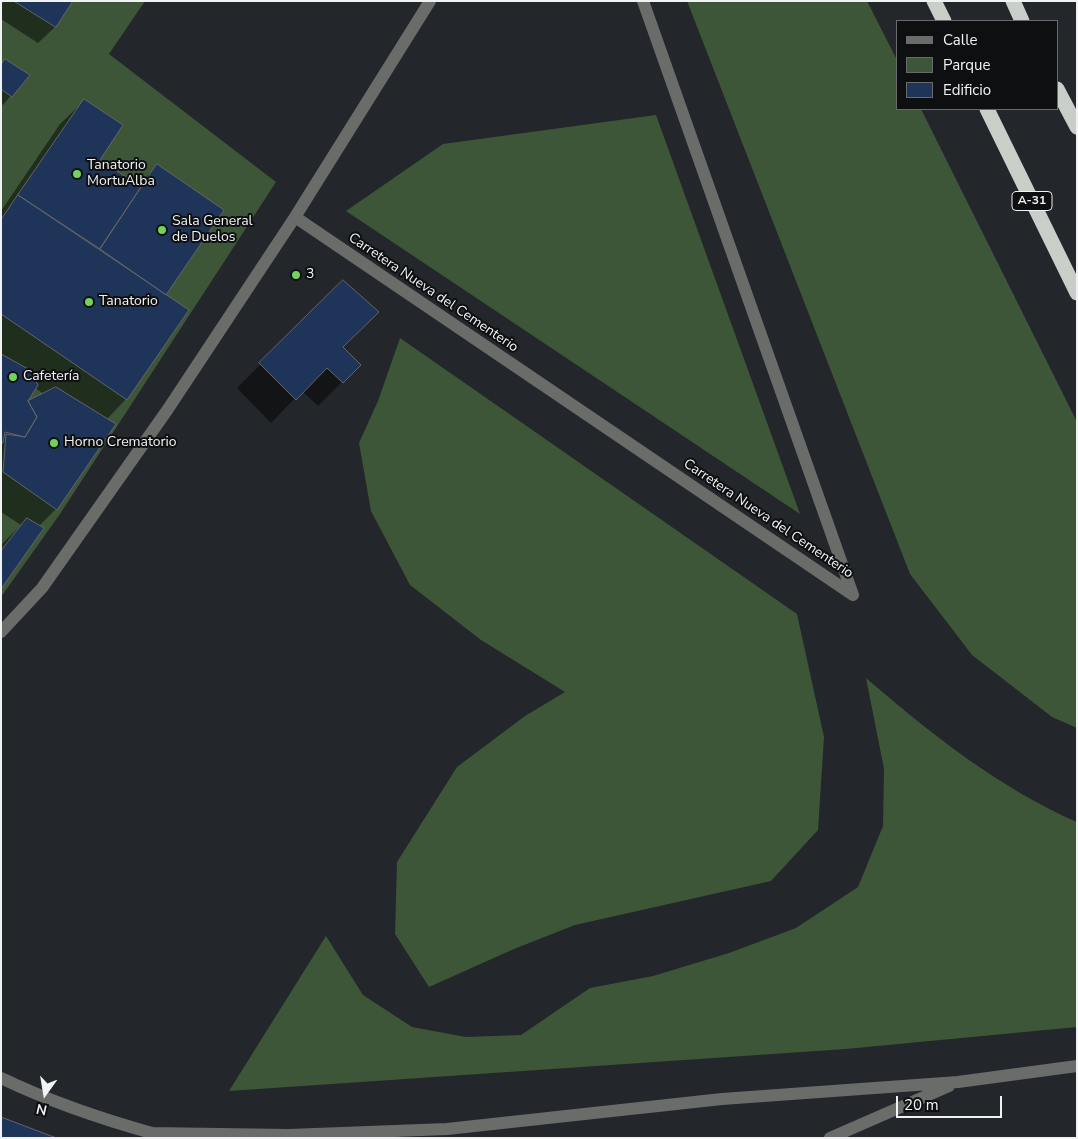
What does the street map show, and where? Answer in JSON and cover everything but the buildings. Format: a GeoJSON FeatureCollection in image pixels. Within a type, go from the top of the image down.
{"type":"FeatureCollection","features":[{"type":"Feature","properties":{"kind":"highway"},"geometry":{"type":"LineString","coordinates":[[934,1],[944,20]]}},
{"type":"Feature","properties":{"kind":"highway"},"geometry":{"type":"LineString","coordinates":[[1013,1],[1022,20]]}},
{"type":"Feature","properties":{"kind":"highway"},"geometry":{"type":"LineString","coordinates":[[1058,91],[1077,127]]}},
{"type":"Feature","properties":{"kind":"highway","name":"A-31"},"geometry":{"type":"LineString","coordinates":[[987,110],[1077,293]]}},
{"type":"Feature","properties":{"kind":"street"},"geometry":{"type":"LineString","coordinates":[[1,632],[42,588],[164,415],[295,217],[430,1]]}},
{"type":"Feature","properties":{"kind":"street","name":"Carretera Nueva del Cementerio"},"geometry":{"type":"LineString","coordinates":[[295,217],[853,595],[643,1]]}},
{"type":"Feature","properties":{"kind":"street"},"geometry":{"type":"LineString","coordinates":[[151,1133],[289,1135],[447,1129],[722,1099],[958,1082],[1077,1066]]}},
{"type":"Feature","properties":{"kind":"street"},"geometry":{"type":"LineString","coordinates":[[1,1078],[46,1099],[116,1124],[169,1138]]}},
{"type":"Feature","properties":{"kind":"street"},"geometry":{"type":"LineString","coordinates":[[830,1138],[958,1082]]}},
{"type":"Feature","properties":{"kind":"green space"},"geometry":{"type":"Polygon","coordinates":[[[1,1],[145,1],[109,54],[276,182],[60,514],[1,597],[1,1]]]}},
{"type":"Feature","properties":{"kind":"green space"},"geometry":{"type":"Polygon","coordinates":[[[687,1],[867,1],[896,58],[896,110],[921,110],[1077,422],[1077,728],[1052,717],[972,655],[910,574],[687,1]]]}},
{"type":"Feature","properties":{"kind":"green space"},"geometry":{"type":"Polygon","coordinates":[[[656,115],[800,514],[346,211],[443,144],[656,115]]]}},
{"type":"Feature","properties":{"kind":"green space"},"geometry":{"type":"Polygon","coordinates":[[[400,338],[797,614],[824,737],[818,830],[771,881],[575,925],[514,949],[429,987],[395,934],[397,862],[457,767],[525,716],[565,692],[481,640],[410,585],[371,511],[359,443],[378,401],[400,338]]]}},
{"type":"Feature","properties":{"kind":"green space"},"geometry":{"type":"Polygon","coordinates":[[[866,678],[966,758],[1020,793],[1077,822],[1077,1027],[846,1049],[229,1091],[326,936],[363,995],[412,1027],[466,1037],[521,1035],[590,988],[653,976],[729,953],[796,928],[858,887],[883,826],[884,769],[866,678]]]}},
{"type":"Feature","properties":{"kind":"place","name":"Tanatorio MortuAlba"},"geometry":{"type":"Point","coordinates":[77,174]}},
{"type":"Feature","properties":{"kind":"place","name":"Sala General de Duelos"},"geometry":{"type":"Point","coordinates":[162,230]}},
{"type":"Feature","properties":{"kind":"place","name":"3"},"geometry":{"type":"Point","coordinates":[296,275]}},
{"type":"Feature","properties":{"kind":"place","name":"Tanatorio"},"geometry":{"type":"Point","coordinates":[89,302]}},
{"type":"Feature","properties":{"kind":"place","name":"Cafetería"},"geometry":{"type":"Point","coordinates":[13,377]}},
{"type":"Feature","properties":{"kind":"place","name":"Horno Crematorio"},"geometry":{"type":"Point","coordinates":[54,443]}}]}
